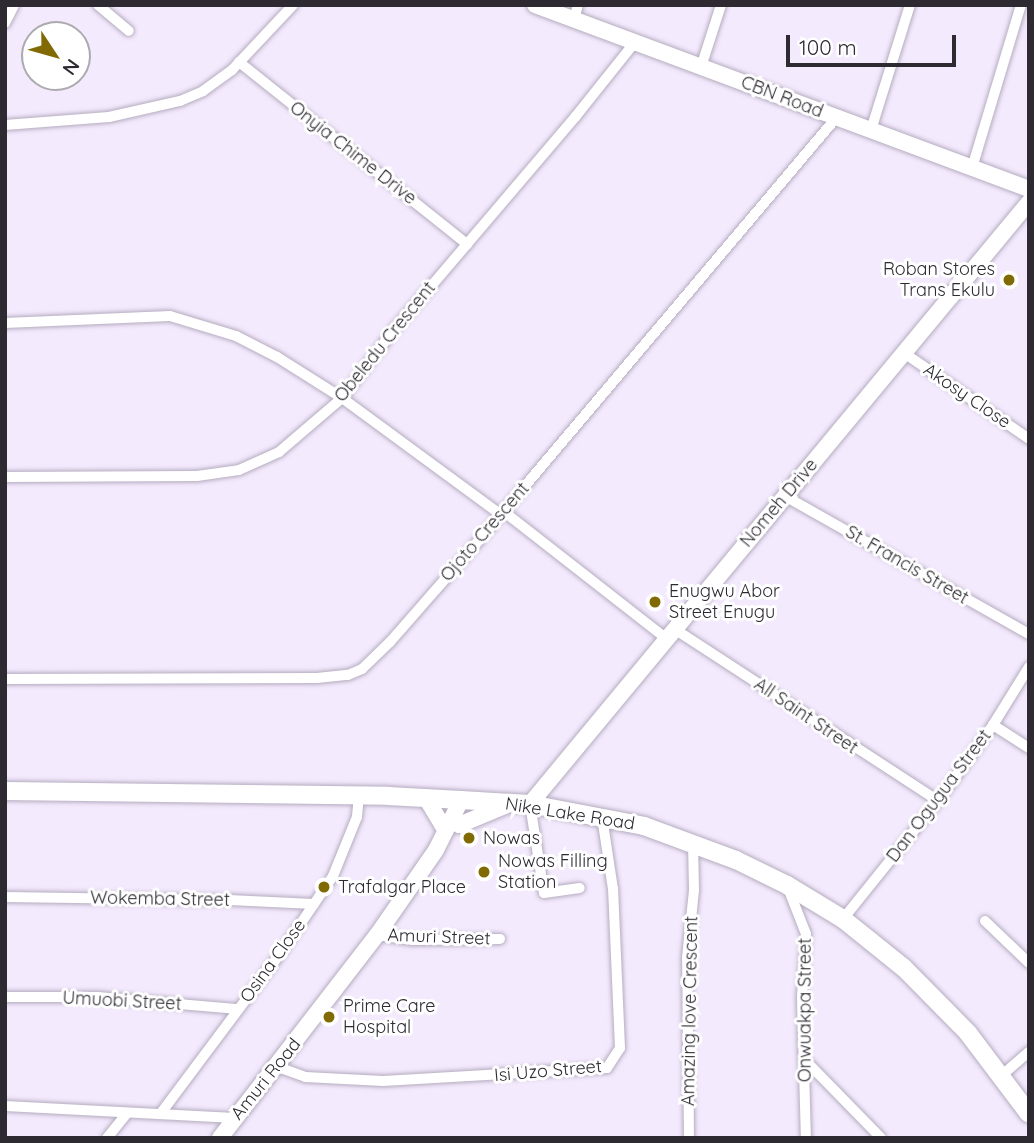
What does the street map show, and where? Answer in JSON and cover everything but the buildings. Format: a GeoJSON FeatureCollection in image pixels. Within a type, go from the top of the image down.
{"type":"FeatureCollection","features":[{"type":"Feature","properties":{"kind":"main road","name":"CBN Road"},"geometry":{"type":"LineString","coordinates":[[535,5],[576,12],[635,42],[1029,189]]}},
{"type":"Feature","properties":{"kind":"main road","name":"Nomeh Drive"},"geometry":{"type":"LineString","coordinates":[[521,804],[672,634],[1029,202]]}},
{"type":"Feature","properties":{"kind":"main road","name":"Nike Lake Road"},"geometry":{"type":"LineString","coordinates":[[5,791],[359,796],[521,804],[602,817],[693,842],[787,885],[843,919],[925,988],[968,1033],[1029,1114]]}},
{"type":"Feature","properties":{"kind":"main road"},"geometry":{"type":"LineString","coordinates":[[426,798],[452,828],[521,804]]}},
{"type":"Feature","properties":{"kind":"main road","name":"Amuri Road"},"geometry":{"type":"LineString","coordinates":[[220,1138],[278,1067],[377,935],[436,850],[443,846],[468,801]]}},
{"type":"Feature","properties":{"kind":"street"},"geometry":{"type":"LineString","coordinates":[[5,23],[14,5]]}},
{"type":"Feature","properties":{"kind":"street"},"geometry":{"type":"LineString","coordinates":[[98,5],[129,31]]}},
{"type":"Feature","properties":{"kind":"street"},"geometry":{"type":"LineString","coordinates":[[5,125],[109,117],[171,105],[216,83],[293,5]]}},
{"type":"Feature","properties":{"kind":"street"},"geometry":{"type":"LineString","coordinates":[[701,67],[721,5]]}},
{"type":"Feature","properties":{"kind":"street"},"geometry":{"type":"LineString","coordinates":[[871,130],[910,5]]}},
{"type":"Feature","properties":{"kind":"street"},"geometry":{"type":"LineString","coordinates":[[972,168],[1021,5]]}},
{"type":"Feature","properties":{"kind":"street","name":"Obeledu Crescent"},"geometry":{"type":"LineString","coordinates":[[5,477],[193,476],[230,472],[279,452],[342,398],[393,331],[635,42]]}},
{"type":"Feature","properties":{"kind":"street","name":"Onyia Chime Drive"},"geometry":{"type":"LineString","coordinates":[[239,62],[467,244]]}},
{"type":"Feature","properties":{"kind":"street","name":"Ojoto Crescent"},"geometry":{"type":"LineString","coordinates":[[5,679],[63,677],[117,680],[259,680],[348,675],[369,663],[502,512],[836,118]]}},
{"type":"Feature","properties":{"kind":"street","name":"All Saint Street"},"geometry":{"type":"LineString","coordinates":[[5,323],[174,317],[246,341],[342,398],[672,634],[938,801]]}},
{"type":"Feature","properties":{"kind":"street","name":"Akosy Close"},"geometry":{"type":"LineString","coordinates":[[904,353],[1029,439]]}},
{"type":"Feature","properties":{"kind":"street","name":"St. Francis Street"},"geometry":{"type":"LineString","coordinates":[[785,496],[1029,634]]}},
{"type":"Feature","properties":{"kind":"street","name":"Dan Ogugua Street"},"geometry":{"type":"LineString","coordinates":[[843,919],[938,801],[993,724],[1029,667]]}},
{"type":"Feature","properties":{"kind":"street"},"geometry":{"type":"LineString","coordinates":[[993,724],[1029,748]]}},
{"type":"Feature","properties":{"kind":"street","name":"Osina Close"},"geometry":{"type":"LineString","coordinates":[[161,1113],[333,876],[357,817],[359,796]]}},
{"type":"Feature","properties":{"kind":"street"},"geometry":{"type":"LineString","coordinates":[[521,804],[544,893],[580,888]]}},
{"type":"Feature","properties":{"kind":"street","name":"Isi Uzo Street"},"geometry":{"type":"LineString","coordinates":[[278,1067],[305,1077],[383,1080],[466,1078],[607,1068],[620,1048],[612,889],[602,817]]}},
{"type":"Feature","properties":{"kind":"street","name":"Amazing love Crescent"},"geometry":{"type":"LineString","coordinates":[[689,1138],[687,958],[694,890],[693,842]]}},
{"type":"Feature","properties":{"kind":"street","name":"Onwuakpa Street"},"geometry":{"type":"LineString","coordinates":[[787,885],[806,934],[802,998],[806,1138]]}},
{"type":"Feature","properties":{"kind":"street","name":"Wokemba Street"},"geometry":{"type":"LineString","coordinates":[[5,897],[314,904]]}},
{"type":"Feature","properties":{"kind":"street"},"geometry":{"type":"LineString","coordinates":[[985,922],[1029,963]]}},
{"type":"Feature","properties":{"kind":"street","name":"Amuri Street"},"geometry":{"type":"LineString","coordinates":[[377,935],[412,940],[500,939]]}},
{"type":"Feature","properties":{"kind":"street","name":"Umuobi Street"},"geometry":{"type":"LineString","coordinates":[[5,997],[97,997],[238,1009]]}},
{"type":"Feature","properties":{"kind":"street"},"geometry":{"type":"LineString","coordinates":[[1001,1076],[1029,1052]]}},
{"type":"Feature","properties":{"kind":"street"},"geometry":{"type":"LineString","coordinates":[[804,1059],[881,1138]]}},
{"type":"Feature","properties":{"kind":"street"},"geometry":{"type":"LineString","coordinates":[[5,1106],[235,1118]]}},
{"type":"Feature","properties":{"kind":"street"},"geometry":{"type":"LineString","coordinates":[[107,1138],[127,1113]]}},
{"type":"Feature","properties":{"kind":"place","name":"Roban Stores Trans Ekulu"},"geometry":{"type":"Point","coordinates":[1009,280]}},
{"type":"Feature","properties":{"kind":"place","name":"Enugwu Abor Street Enugu"},"geometry":{"type":"Point","coordinates":[655,602]}},
{"type":"Feature","properties":{"kind":"place","name":"Nowas"},"geometry":{"type":"Point","coordinates":[469,838]}},
{"type":"Feature","properties":{"kind":"place","name":"Nowas Filling Station"},"geometry":{"type":"Point","coordinates":[484,872]}},
{"type":"Feature","properties":{"kind":"place","name":"Trafalgar Place"},"geometry":{"type":"Point","coordinates":[324,887]}},
{"type":"Feature","properties":{"kind":"place","name":"Prime Care Hospital"},"geometry":{"type":"Point","coordinates":[329,1017]}}]}
